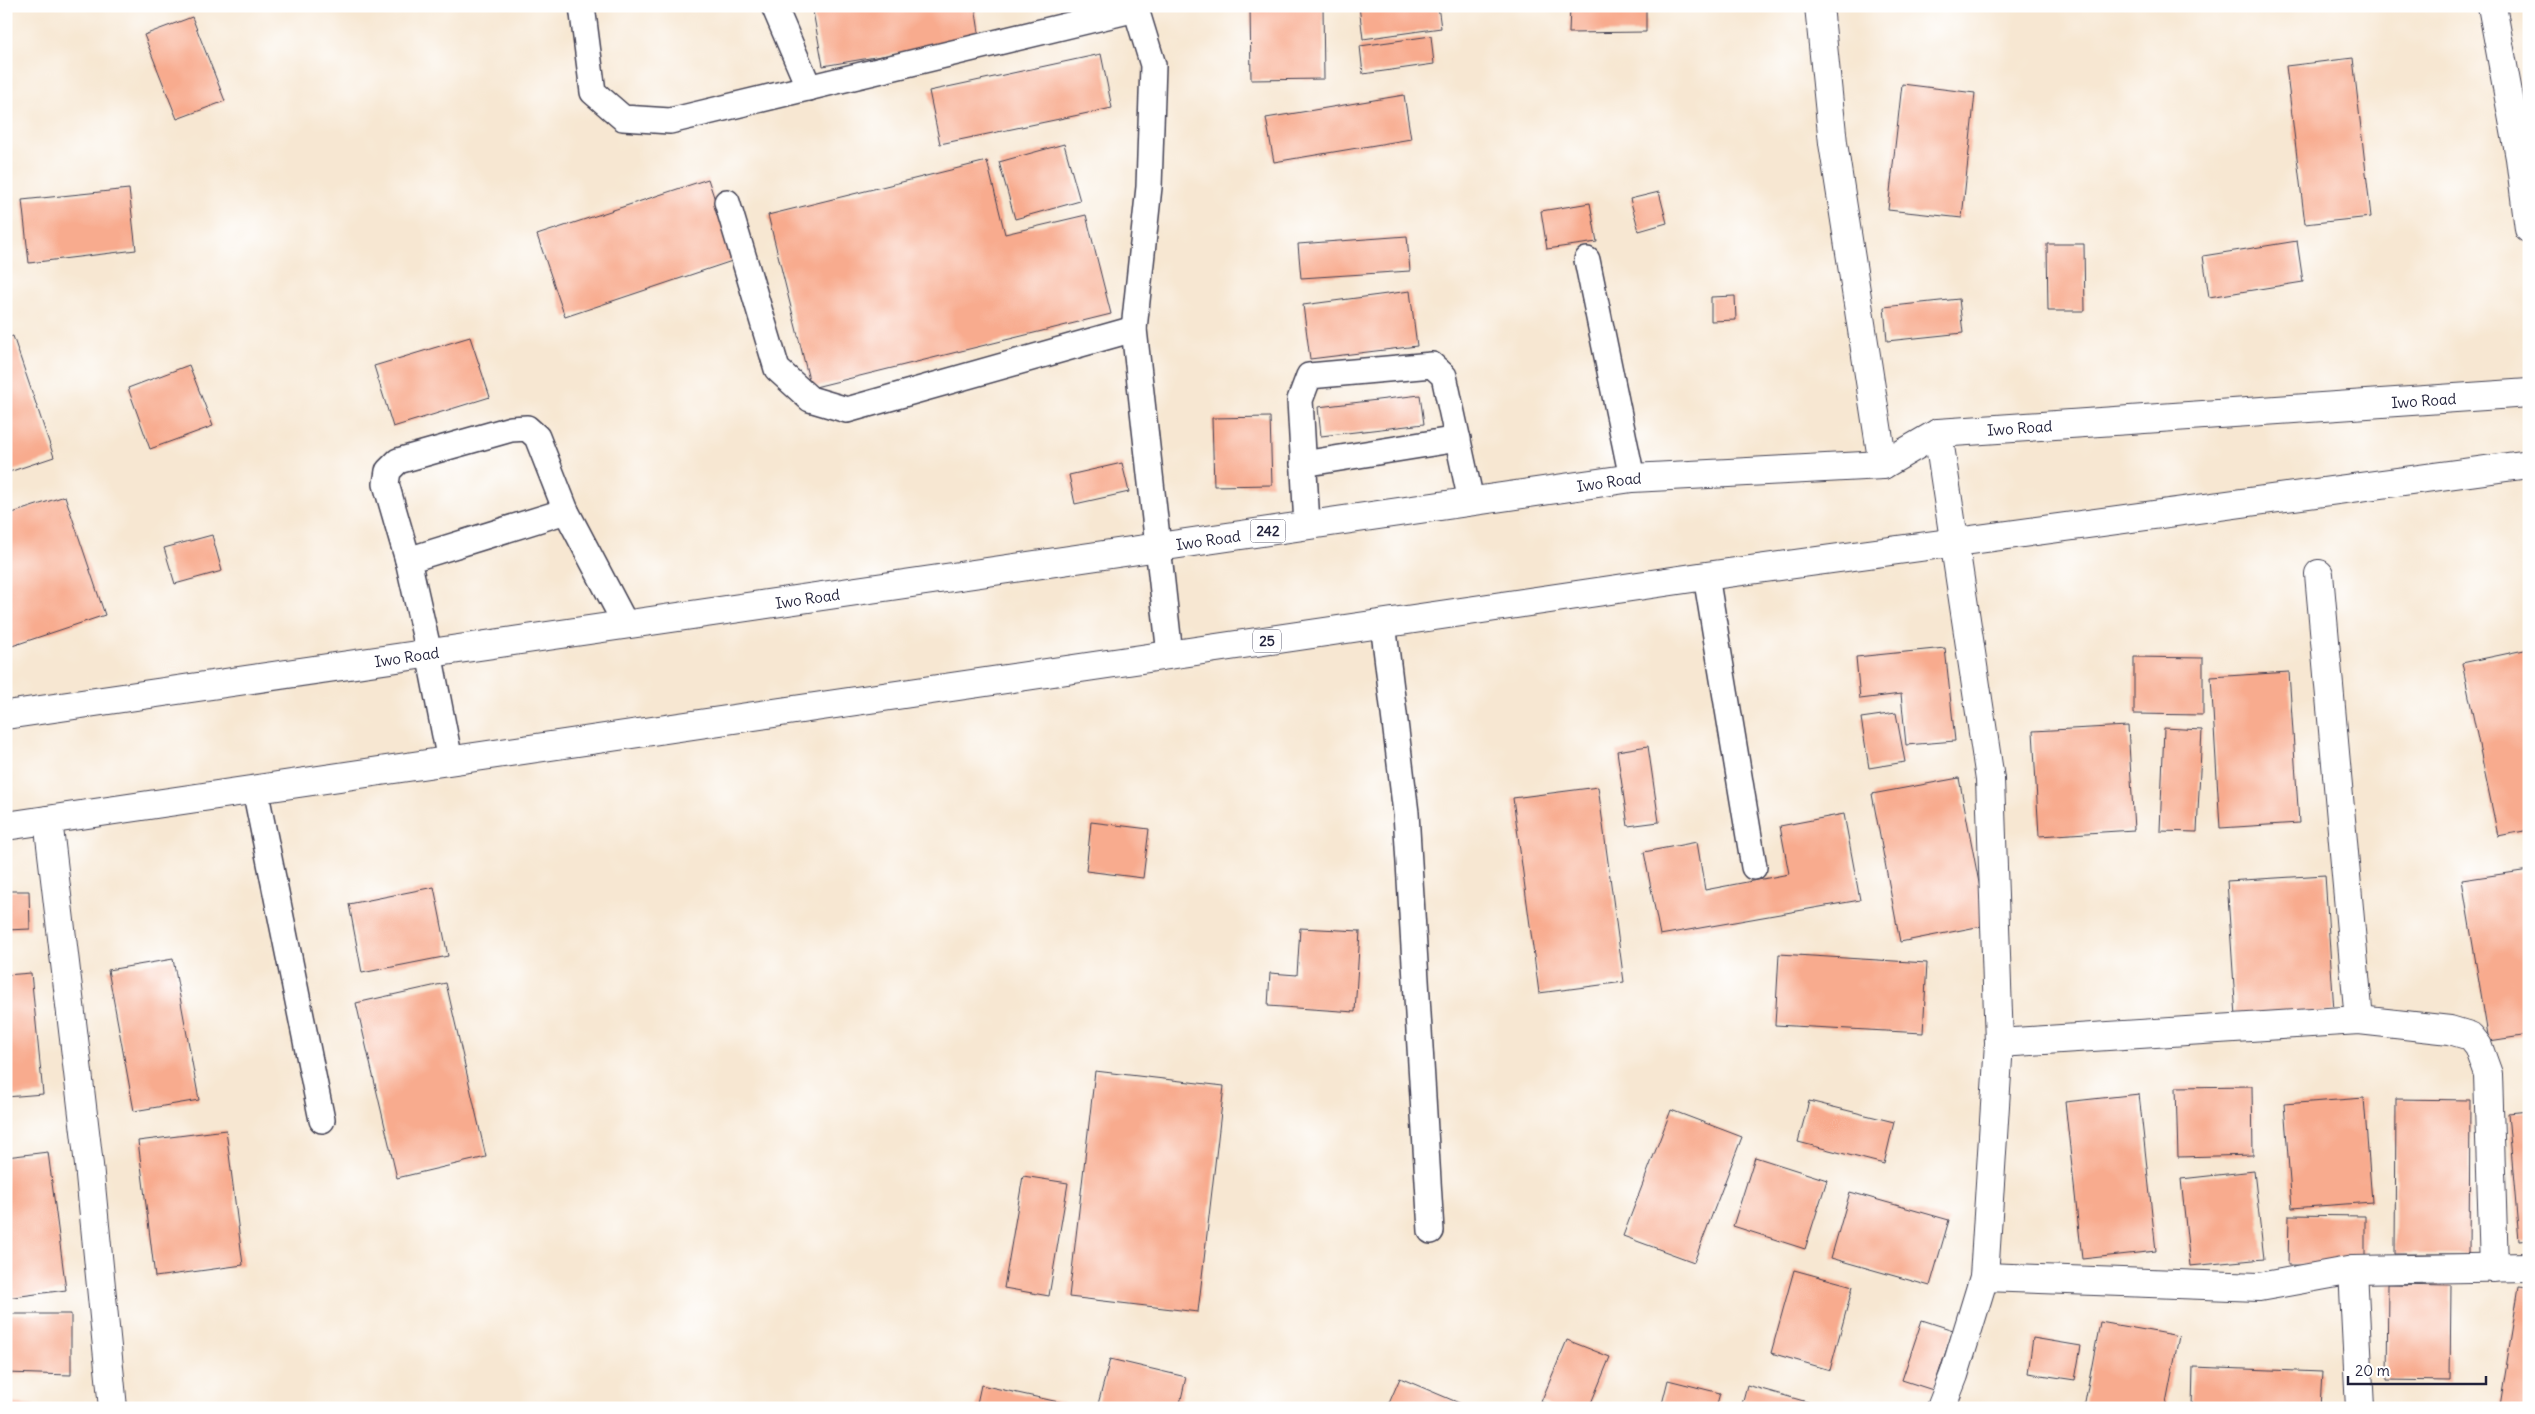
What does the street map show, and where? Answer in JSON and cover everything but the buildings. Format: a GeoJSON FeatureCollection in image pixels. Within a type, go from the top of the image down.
{"type":"FeatureCollection","features":[{"type":"Feature","properties":{"kind":"main road"},"geometry":{"type":"LineString","coordinates":[[1819,6],[1834,143],[1883,464]]}},
{"type":"Feature","properties":{"kind":"main road"},"geometry":{"type":"LineString","coordinates":[[2492,6],[2520,158],[2529,229]]}},
{"type":"Feature","properties":{"kind":"main road","name":"Iwo Road"},"geometry":{"type":"LineString","coordinates":[[6,715],[1632,478],[1883,464],[1938,433],[2529,393]]}},
{"type":"Feature","properties":{"kind":"main road"},"geometry":{"type":"LineString","coordinates":[[1938,433],[1990,779],[1999,1043],[1984,1277],[1954,1375],[1941,1408]]}},
{"type":"Feature","properties":{"kind":"main road","name":"25"},"geometry":{"type":"LineString","coordinates":[[6,826],[1706,576],[2529,464]]}},
{"type":"Feature","properties":{"kind":"main road"},"geometry":{"type":"LineString","coordinates":[[2320,574],[2359,1020]]}},
{"type":"Feature","properties":{"kind":"main road"},"geometry":{"type":"LineString","coordinates":[[48,820],[89,1165],[113,1408]]}},
{"type":"Feature","properties":{"kind":"main road"},"geometry":{"type":"LineString","coordinates":[[1999,1043],[2359,1020],[2450,1030],[2470,1036],[2478,1046],[2488,1074],[2494,1268]]}},
{"type":"Feature","properties":{"kind":"main road"},"geometry":{"type":"LineString","coordinates":[[1984,1277],[2259,1286],[2353,1270],[2529,1267]]}},
{"type":"Feature","properties":{"kind":"main road"},"geometry":{"type":"LineString","coordinates":[[2353,1270],[2360,1408]]}},
{"type":"Feature","properties":{"kind":"lane"},"geometry":{"type":"LineString","coordinates":[[582,6],[594,92],[623,118],[670,120],[1135,8],[1153,65],[1149,187],[1134,329],[1170,655]]}},
{"type":"Feature","properties":{"kind":"lane"},"geometry":{"type":"LineString","coordinates":[[774,6],[808,88]]}},
{"type":"Feature","properties":{"kind":"lane"},"geometry":{"type":"LineString","coordinates":[[726,202],[777,369],[810,399],[847,410],[1134,329]]}},
{"type":"Feature","properties":{"kind":"lane"},"geometry":{"type":"LineString","coordinates":[[1587,260],[1632,478]]}},
{"type":"Feature","properties":{"kind":"lane"},"geometry":{"type":"LineString","coordinates":[[1307,525],[1300,400],[1309,376],[1432,364],[1444,376],[1471,501]]}},
{"type":"Feature","properties":{"kind":"lane"},"geometry":{"type":"LineString","coordinates":[[450,761],[429,653],[408,560],[386,484],[388,471],[398,461],[511,429],[527,428],[537,438],[566,511],[626,624]]}},
{"type":"Feature","properties":{"kind":"lane"},"geometry":{"type":"LineString","coordinates":[[1303,464],[1458,439]]}},
{"type":"Feature","properties":{"kind":"lane"},"geometry":{"type":"LineString","coordinates":[[408,560],[566,511]]}},
{"type":"Feature","properties":{"kind":"lane"},"geometry":{"type":"LineString","coordinates":[[1706,576],[1754,867]]}},
{"type":"Feature","properties":{"kind":"lane"},"geometry":{"type":"LineString","coordinates":[[1383,623],[1406,812],[1431,1231]]}},
{"type":"Feature","properties":{"kind":"lane"},"geometry":{"type":"LineString","coordinates":[[255,789],[322,1120]]}}]}
